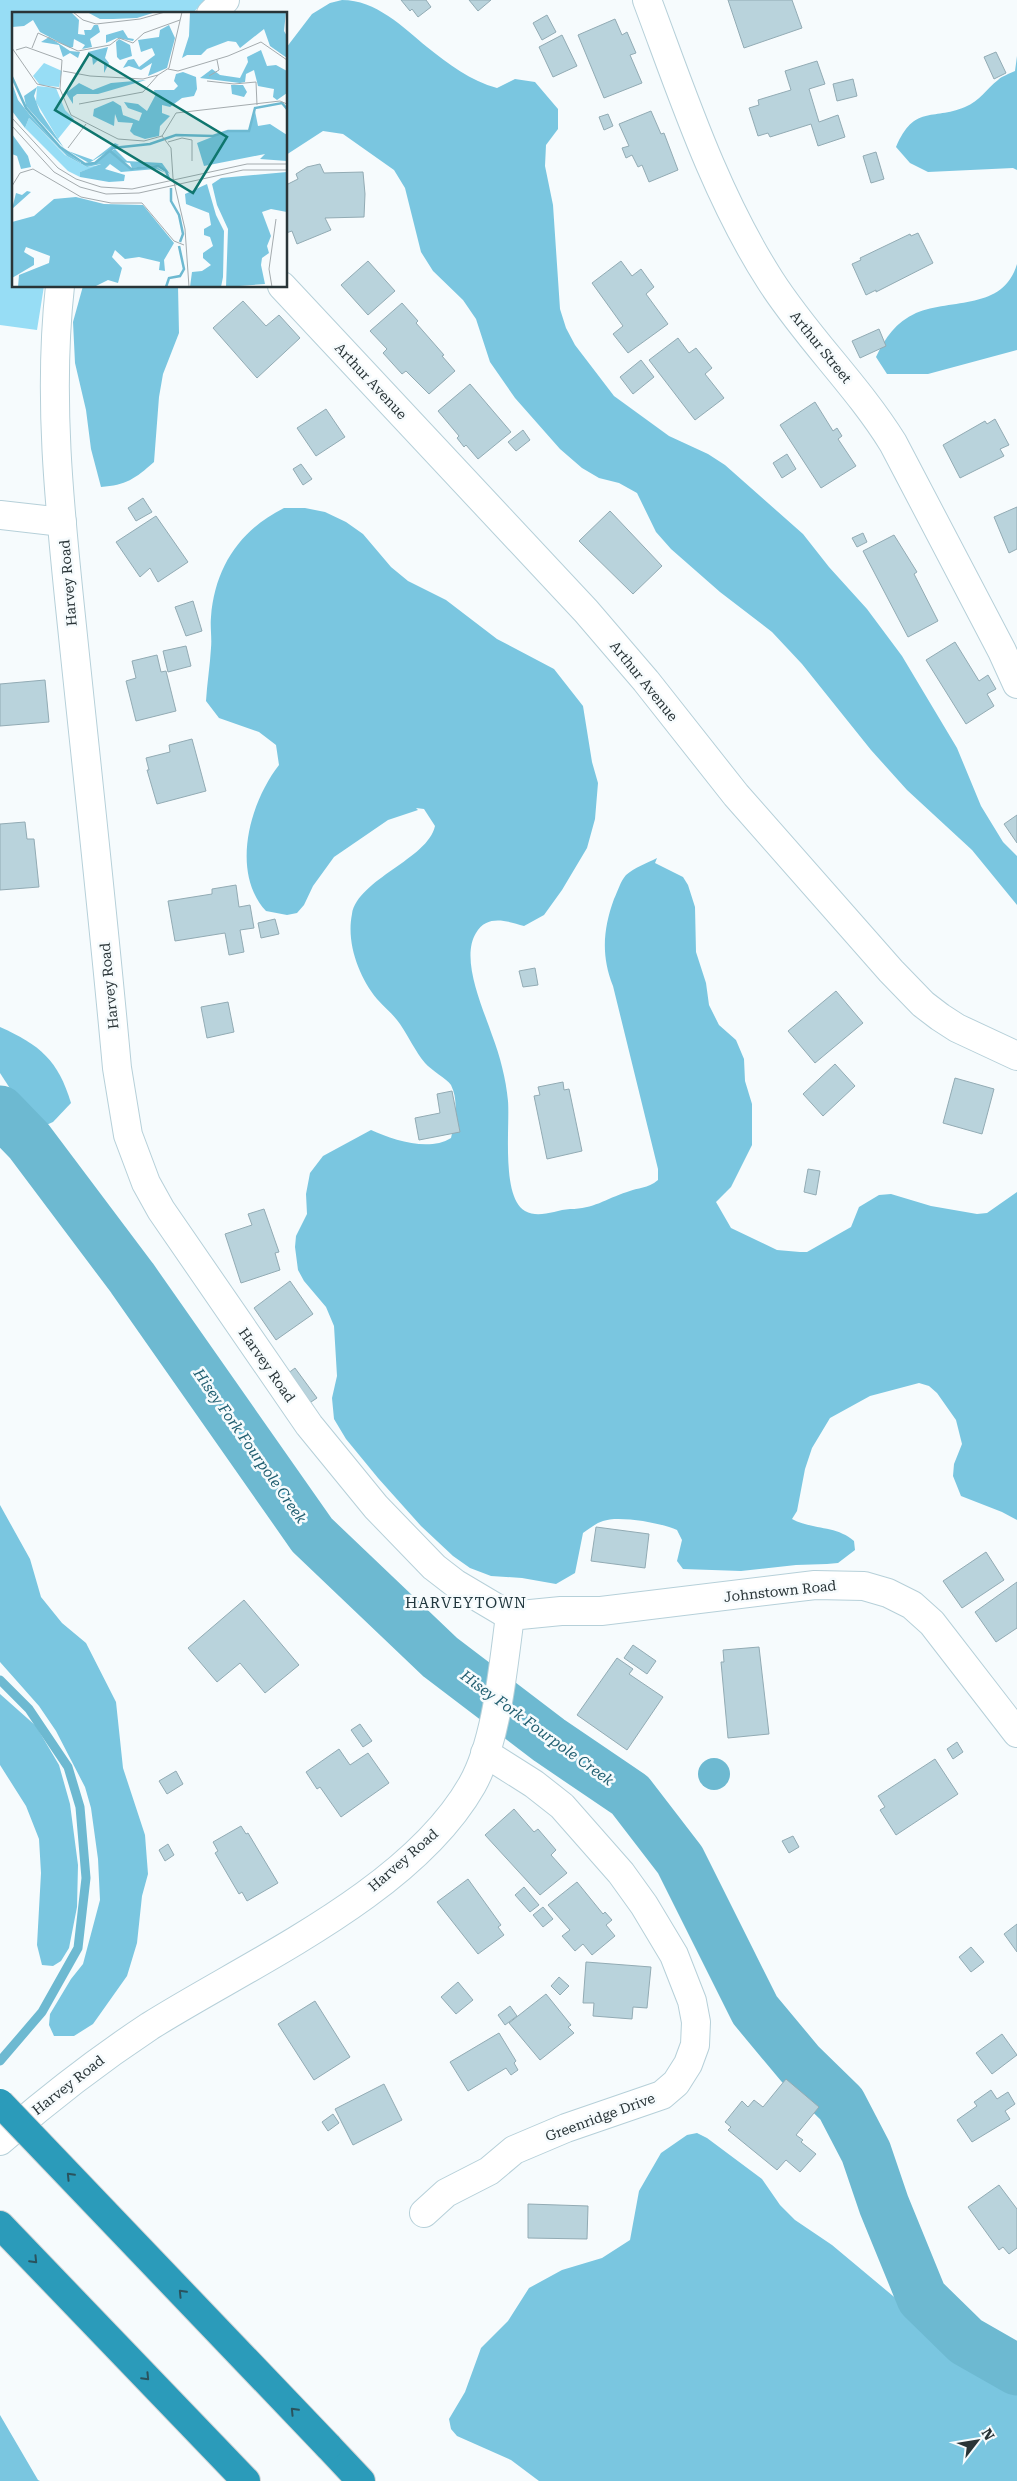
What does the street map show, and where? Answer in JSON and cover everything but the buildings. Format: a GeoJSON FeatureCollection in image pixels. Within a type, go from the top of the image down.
{"type":"FeatureCollection","features":[{"type":"Feature","properties":{"kind":"highway"},"geometry":{"type":"LineString","coordinates":[[0,2103],[361,2481]]}},
{"type":"Feature","properties":{"kind":"highway"},"geometry":{"type":"LineString","coordinates":[[0,2224],[246,2481]]}},
{"type":"Feature","properties":{"kind":"street"},"geometry":{"type":"LineString","coordinates":[[214,12],[225,0]]}},
{"type":"Feature","properties":{"kind":"street","name":"Arthur Street"},"geometry":{"type":"LineString","coordinates":[[647,0],[707,159],[744,236],[796,318],[873,411],[893,443],[1002,651],[1017,684]]}},
{"type":"Feature","properties":{"kind":"street","name":"Harvey Road"},"geometry":{"type":"LineString","coordinates":[[0,2141],[46,2100],[90,2066],[152,2026],[327,1921],[380,1883],[425,1845],[450,1817],[472,1785],[488,1742],[502,1672],[510,1616],[456,1584],[434,1567],[343,1469],[309,1425],[166,1217],[146,1183],[136,1160],[122,1106],[117,1068],[62,522],[54,397],[55,328],[60,288]]}},
{"type":"Feature","properties":{"kind":"street","name":"Arthur Avenue"},"geometry":{"type":"LineString","coordinates":[[284,288],[586,611],[646,681],[736,795],[891,971],[923,1004],[940,1017],[957,1028],[1017,1056]]}},
{"type":"Feature","properties":{"kind":"street"},"geometry":{"type":"LineString","coordinates":[[0,515],[62,522]]}},
{"type":"Feature","properties":{"kind":"street","name":"Johnstown Road"},"geometry":{"type":"LineString","coordinates":[[510,1616],[561,1611],[601,1611],[815,1585],[864,1586],[888,1593],[912,1605],[932,1624],[1017,1733]]}},
{"type":"Feature","properties":{"kind":"street","name":"Greenridge Drive"},"geometry":{"type":"LineString","coordinates":[[424,2213],[446,2193],[489,2171],[514,2150],[566,2128],[662,2095],[676,2083],[688,2064],[695,2046],[696,2022],[692,2000],[674,1955],[644,1905],[621,1873],[562,1806],[534,1784],[488,1742]]}},
{"type":"Feature","properties":{"kind":"shaded area"},"geometry":{"type":"Polygon","coordinates":[[[0,0],[205,0],[194,12],[12,12],[12,288],[44,288],[37,330],[0,325],[0,0]]]}},
{"type":"Feature","properties":{"kind":"shaded area"},"geometry":{"type":"Polygon","coordinates":[[[342,0],[354,1],[378,10],[399,23],[452,66],[487,85],[497,88],[515,79],[535,82],[558,109],[558,129],[546,145],[545,166],[553,205],[560,309],[566,328],[575,345],[614,396],[669,436],[708,454],[725,465],[803,534],[829,567],[867,609],[902,656],[957,748],[981,806],[1003,842],[1017,856],[1017,905],[972,850],[907,790],[871,750],[802,664],[772,632],[720,592],[671,549],[656,532],[637,493],[619,483],[599,478],[582,468],[560,449],[515,398],[490,362],[476,319],[463,300],[433,271],[421,252],[405,188],[394,170],[343,134],[323,131],[288,154],[288,45],[312,14],[330,3],[342,0]]]}},
{"type":"Feature","properties":{"kind":"shaded area"},"geometry":{"type":"Polygon","coordinates":[[[1017,56],[1017,170],[1013,168],[928,172],[910,163],[896,147],[903,134],[917,119],[953,111],[975,102],[994,83],[1015,71],[1017,56]]]}},
{"type":"Feature","properties":{"kind":"shaded area"},"geometry":{"type":"Polygon","coordinates":[[[1017,264],[1017,350],[928,374],[887,374],[876,357],[887,337],[897,326],[916,313],[988,296],[1000,289],[1010,279],[1017,264]]]}},
{"type":"Feature","properties":{"kind":"shaded area"},"geometry":{"type":"Polygon","coordinates":[[[82,288],[178,288],[179,333],[163,374],[159,397],[154,462],[141,473],[124,483],[101,487],[91,449],[86,410],[75,363],[73,322],[82,288]]]}},
{"type":"Feature","properties":{"kind":"shaded area"},"geometry":{"type":"Polygon","coordinates":[[[284,508],[305,508],[325,512],[346,522],[363,534],[391,567],[408,581],[446,600],[497,639],[554,669],[583,706],[592,762],[598,783],[595,819],[587,848],[562,890],[544,915],[524,926],[498,920],[486,923],[476,933],[470,956],[475,984],[498,1051],[506,1084],[508,1101],[508,1160],[512,1191],[517,1203],[525,1211],[536,1214],[578,1209],[647,1186],[658,1180],[658,1169],[605,953],[610,910],[622,881],[633,870],[657,858],[655,863],[683,877],[688,885],[695,907],[696,952],[706,983],[709,1005],[719,1025],[736,1040],[744,1059],[745,1081],[752,1104],[752,1145],[731,1187],[716,1202],[731,1228],[777,1250],[807,1252],[851,1227],[859,1207],[879,1195],[891,1194],[931,1206],[977,1214],[987,1213],[1017,1192],[1017,1520],[961,1496],[953,1476],[954,1464],[962,1444],[956,1420],[937,1393],[929,1386],[919,1383],[870,1396],[830,1418],[812,1448],[805,1469],[797,1511],[792,1519],[808,1525],[840,1532],[854,1541],[855,1550],[838,1563],[741,1571],[683,1569],[677,1561],[682,1540],[677,1530],[651,1522],[610,1519],[600,1522],[583,1533],[575,1573],[556,1584],[522,1578],[491,1576],[470,1568],[453,1556],[421,1526],[346,1439],[334,1419],[332,1398],[337,1376],[334,1326],[326,1307],[304,1281],[298,1270],[295,1247],[296,1236],[307,1214],[306,1194],[310,1173],[323,1156],[371,1130],[411,1143],[432,1144],[451,1138],[456,1104],[451,1085],[425,1063],[398,1021],[377,999],[365,981],[356,959],[351,936],[352,914],[357,902],[379,879],[420,849],[430,838],[435,826],[424,809],[416,808],[418,810],[388,820],[334,857],[313,886],[304,905],[297,913],[287,915],[266,911],[255,895],[249,877],[248,837],[253,817],[269,780],[279,765],[276,745],[259,732],[219,718],[206,701],[211,644],[211,617],[213,599],[218,582],[232,552],[255,527],[284,508]]]}},
{"type":"Feature","properties":{"kind":"shaded area"},"geometry":{"type":"Polygon","coordinates":[[[0,1027],[26,1040],[37,1048],[46,1056],[60,1076],[71,1103],[53,1122],[44,1126],[22,1107],[0,1073],[0,1027]]]}},
{"type":"Feature","properties":{"kind":"shaded area"},"geometry":{"type":"Polygon","coordinates":[[[0,1505],[30,1559],[41,1597],[62,1623],[86,1643],[116,1702],[123,1768],[145,1835],[148,1874],[142,1896],[137,1943],[127,1976],[93,2024],[74,2036],[54,2036],[49,2025],[50,2014],[71,1979],[83,1964],[100,1900],[98,1859],[91,1808],[85,1787],[56,1731],[39,1706],[0,1662],[0,1505]]]}},
{"type":"Feature","properties":{"kind":"shaded area"},"geometry":{"type":"Polygon","coordinates":[[[0,1694],[36,1726],[59,1765],[70,1804],[78,1865],[77,1907],[69,1948],[61,1961],[53,1966],[42,1965],[37,1945],[41,1873],[39,1839],[26,1806],[0,1765],[0,1694]]]}},
{"type":"Feature","properties":{"kind":"shaded area"},"geometry":{"type":"Polygon","coordinates":[[[714,1758],[720,1759],[725,1763],[729,1768],[729,1780],[725,1785],[720,1789],[714,1790],[708,1789],[703,1785],[699,1780],[698,1774],[699,1768],[703,1763],[708,1759],[714,1758]]]}},
{"type":"Feature","properties":{"kind":"shaded area"},"geometry":{"type":"Polygon","coordinates":[[[697,2133],[707,2138],[762,2179],[780,2205],[795,2220],[832,2245],[899,2301],[913,2321],[929,2337],[958,2350],[1017,2386],[1017,2481],[539,2481],[511,2460],[457,2436],[451,2429],[449,2419],[465,2392],[481,2348],[508,2321],[529,2288],[562,2270],[602,2258],[630,2240],[639,2191],[661,2153],[687,2135],[697,2133]]]}},
{"type":"Feature","properties":{"kind":"shaded area"},"geometry":{"type":"Polygon","coordinates":[[[0,2415],[38,2480],[40,2481],[0,2481],[0,2415]]]}},
{"type":"Feature","properties":{"kind":"waterway","name":"Hisey Fork Fourpole Creek"},"geometry":{"type":"LineString","coordinates":[[0,1111],[29,1141],[132,1278],[312,1535],[440,1657],[549,1740],[630,1795],[680,1860],[755,2010],[800,2064],[841,2104],[866,2152],[884,2205],[922,2298],[966,2341],[1017,2370]]}},
{"type":"Feature","properties":{"kind":"waterway"},"geometry":{"type":"LineString","coordinates":[[0,1680],[29,1709],[68,1767],[80,1807],[86,1878],[78,1948],[42,2012],[0,2061]]}},
{"type":"Feature","properties":{"kind":"district","name":"HARVEYTOWN"},"geometry":{"type":"Point","coordinates":[466,1603]}}]}
